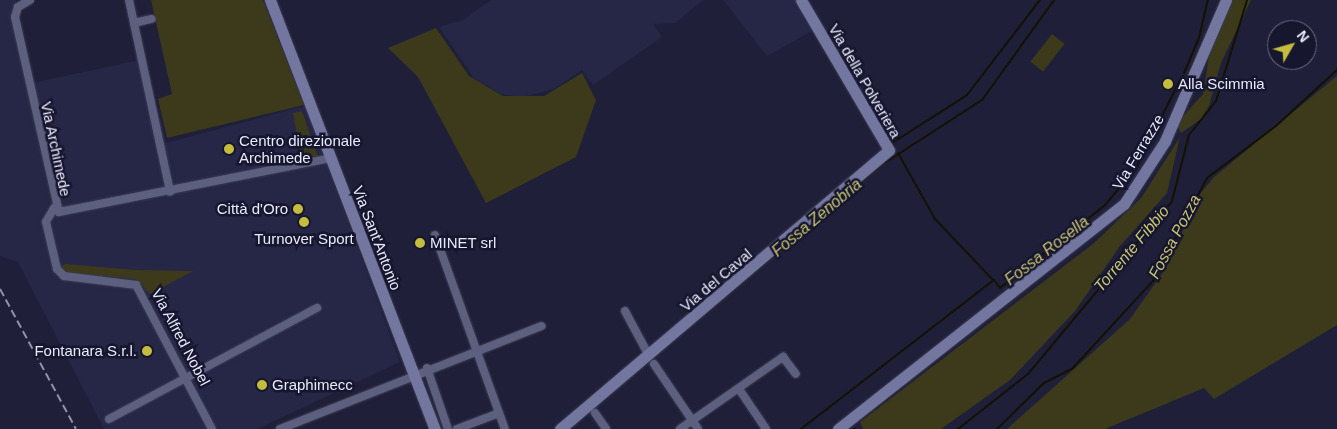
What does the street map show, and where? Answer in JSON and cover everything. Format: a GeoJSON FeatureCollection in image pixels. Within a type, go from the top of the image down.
{"type":"FeatureCollection","features":[{"type":"Feature","properties":{"kind":"street","name":"Via Archimede"},"geometry":{"type":"LineString","coordinates":[[30,0],[18,7],[14,18],[54,208],[62,212],[170,192],[331,158]]}},
{"type":"Feature","properties":{"kind":"street"},"geometry":{"type":"LineString","coordinates":[[129,0],[170,192]]}},
{"type":"Feature","properties":{"kind":"street","name":"Via della Polveriera"},"geometry":{"type":"LineString","coordinates":[[801,0],[889,150]]}},
{"type":"Feature","properties":{"kind":"street","name":"Via Ferrazze"},"geometry":{"type":"LineString","coordinates":[[838,429],[1124,204],[1165,141],[1226,0]]}},
{"type":"Feature","properties":{"kind":"street","name":"Via Sant'Antonio"},"geometry":{"type":"LineString","coordinates":[[270,1],[435,429]]}},
{"type":"Feature","properties":{"kind":"street"},"geometry":{"type":"LineString","coordinates":[[134,23],[152,19]]}},
{"type":"Feature","properties":{"kind":"street","name":"Via del Caval"},"geometry":{"type":"LineString","coordinates":[[560,429],[652,360],[889,150]]}},
{"type":"Feature","properties":{"kind":"street","name":"Via Alfred Nobel"},"geometry":{"type":"LineString","coordinates":[[54,208],[46,222],[58,269],[64,276],[136,285],[186,376],[212,429]]}},
{"type":"Feature","properties":{"kind":"street"},"geometry":{"type":"LineString","coordinates":[[435,235],[505,429]]}},
{"type":"Feature","properties":{"kind":"street"},"geometry":{"type":"LineString","coordinates":[[109,419],[186,376],[317,308]]}},
{"type":"Feature","properties":{"kind":"street"},"geometry":{"type":"LineString","coordinates":[[625,311],[652,360],[698,429]]}},
{"type":"Feature","properties":{"kind":"street"},"geometry":{"type":"LineString","coordinates":[[280,429],[413,373],[541,326]]}},
{"type":"Feature","properties":{"kind":"street"},"geometry":{"type":"LineString","coordinates":[[680,429],[783,357],[796,374]]}},
{"type":"Feature","properties":{"kind":"street"},"geometry":{"type":"LineString","coordinates":[[427,368],[448,429]]}},
{"type":"Feature","properties":{"kind":"street"},"geometry":{"type":"LineString","coordinates":[[739,389],[766,429]]}},
{"type":"Feature","properties":{"kind":"street"},"geometry":{"type":"LineString","coordinates":[[595,413],[606,429]]}},
{"type":"Feature","properties":{"kind":"street"},"geometry":{"type":"LineString","coordinates":[[457,429],[499,414]]}},
{"type":"Feature","properties":{"kind":"shaded area"},"geometry":{"type":"Polygon","coordinates":[[[0,0],[16,0],[32,83],[145,59],[166,143],[305,106],[400,362],[257,429],[104,429],[18,262],[0,256],[0,0]]]}},
{"type":"Feature","properties":{"kind":"shaded area"},"geometry":{"type":"Polygon","coordinates":[[[151,0],[263,0],[304,105],[167,138],[158,99],[172,94],[151,0]]]}},
{"type":"Feature","properties":{"kind":"shaded area"},"geometry":{"type":"Polygon","coordinates":[[[491,0],[703,0],[675,23],[653,24],[662,37],[593,85],[582,70],[554,89],[522,97],[501,94],[474,78],[439,27],[463,20],[491,0]]]}},
{"type":"Feature","properties":{"kind":"shaded area"},"geometry":{"type":"Polygon","coordinates":[[[723,0],[796,0],[814,30],[767,56],[723,0]]]}},
{"type":"Feature","properties":{"kind":"shaded area"},"geometry":{"type":"Polygon","coordinates":[[[1232,0],[1251,0],[1221,63],[1209,106],[1201,119],[1181,133],[1176,124],[1203,94],[1209,56],[1232,0]]]}},
{"type":"Feature","properties":{"kind":"shaded area"},"geometry":{"type":"Polygon","coordinates":[[[436,28],[469,76],[503,96],[544,96],[582,73],[596,100],[576,157],[486,203],[418,77],[388,48],[436,28]]]}},
{"type":"Feature","properties":{"kind":"shaded area"},"geometry":{"type":"Polygon","coordinates":[[[1052,34],[1065,44],[1043,71],[1030,62],[1052,34]]]}},
{"type":"Feature","properties":{"kind":"shaded area"},"geometry":{"type":"Polygon","coordinates":[[[1337,76],[1337,325],[1214,399],[1204,388],[1105,429],[1007,429],[1130,319],[1164,271],[1200,194],[1214,177],[1337,76]]]}},
{"type":"Feature","properties":{"kind":"shaded area"},"geometry":{"type":"Polygon","coordinates":[[[302,111],[318,157],[301,158],[293,113],[302,111]]]}},
{"type":"Feature","properties":{"kind":"shaded area"},"geometry":{"type":"Polygon","coordinates":[[[1180,137],[1167,193],[1120,246],[1075,311],[1010,380],[941,429],[863,429],[860,422],[1093,244],[1141,198],[1180,137]]]}},
{"type":"Feature","properties":{"kind":"shaded area"},"geometry":{"type":"Polygon","coordinates":[[[65,264],[135,270],[193,271],[150,294],[136,279],[67,273],[59,268],[65,264]]]}},
{"type":"Feature","properties":{"kind":"waterway"},"geometry":{"type":"LineString","coordinates":[[894,147],[892,143],[967,95],[1040,0]]}},
{"type":"Feature","properties":{"kind":"waterway","name":"Fossa Zenobria"},"geometry":{"type":"LineString","coordinates":[[618,387],[880,166],[982,100],[1054,0]]}},
{"type":"Feature","properties":{"kind":"waterway","name":"Fossa Rosella"},"geometry":{"type":"LineString","coordinates":[[1184,73],[1199,38],[1208,0]]}},
{"type":"Feature","properties":{"kind":"waterway","name":"Torrente Fibbio"},"geometry":{"type":"LineString","coordinates":[[958,429],[1028,374],[1172,201],[1189,135],[1216,101],[1247,0]]}},
{"type":"Feature","properties":{"kind":"waterway","name":"Fossa Pozza"},"geometry":{"type":"LineString","coordinates":[[997,429],[1044,383],[1072,369],[1153,281],[1207,178],[1276,126],[1337,70]]}},
{"type":"Feature","properties":{"kind":"waterway","name":"Fossa Rosella"},"geometry":{"type":"LineString","coordinates":[[801,429],[994,280],[1000,288],[1105,205],[1136,168],[1181,78]]}},
{"type":"Feature","properties":{"kind":"waterway"},"geometry":{"type":"LineString","coordinates":[[898,153],[935,219],[993,280]]}},
{"type":"Feature","properties":{"kind":"railway"},"geometry":{"type":"LineString","coordinates":[[0,289],[76,429]]}},
{"type":"Feature","properties":{"kind":"place","name":"Alla Scimmia"},"geometry":{"type":"Point","coordinates":[1168,84]}},
{"type":"Feature","properties":{"kind":"place","name":"Centro direzionale Archimede"},"geometry":{"type":"Point","coordinates":[229,149]}},
{"type":"Feature","properties":{"kind":"place","name":"Città d'Oro"},"geometry":{"type":"Point","coordinates":[298,209]}},
{"type":"Feature","properties":{"kind":"place","name":"Turnover Sport"},"geometry":{"type":"Point","coordinates":[304,222]}},
{"type":"Feature","properties":{"kind":"place","name":"MINET srl"},"geometry":{"type":"Point","coordinates":[420,243]}},
{"type":"Feature","properties":{"kind":"place","name":"Fontanara S.r.l."},"geometry":{"type":"Point","coordinates":[147,351]}},
{"type":"Feature","properties":{"kind":"place","name":"Graphimecc"},"geometry":{"type":"Point","coordinates":[262,385]}}]}
